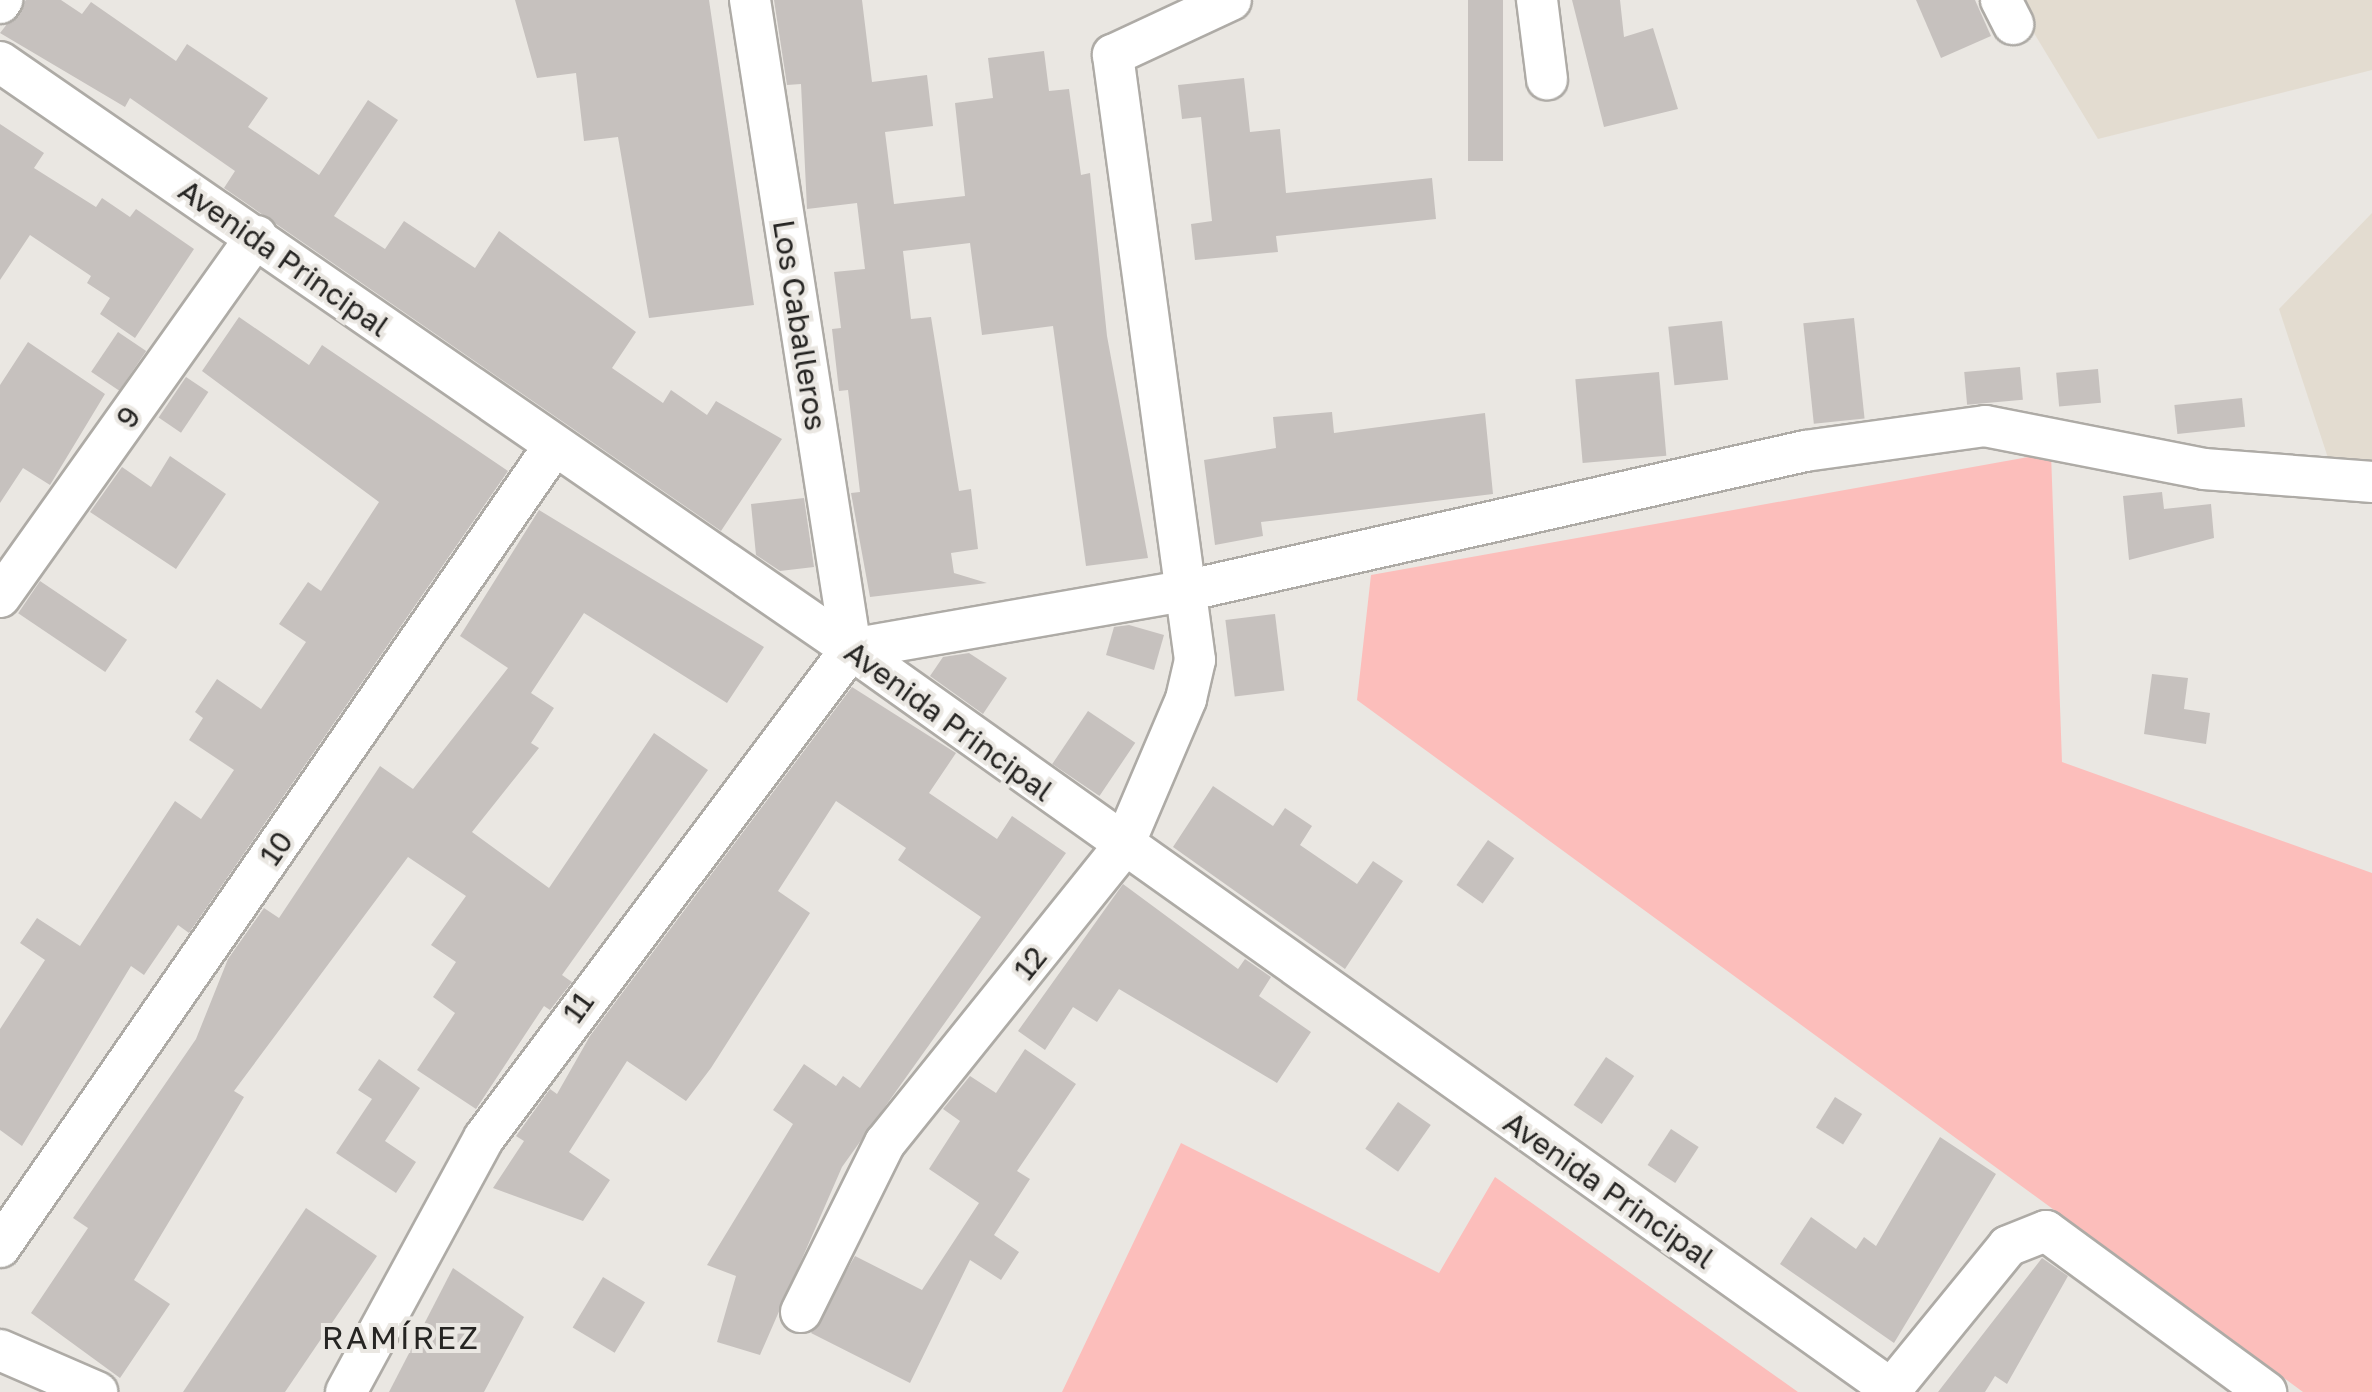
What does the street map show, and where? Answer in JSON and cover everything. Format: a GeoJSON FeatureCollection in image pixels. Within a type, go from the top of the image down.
{"type":"FeatureCollection","features":[{"type":"Feature","properties":{"kind":"street","name":"Los Caballeros"},"geometry":{"type":"LineString","coordinates":[[750,0],[851,649]]}},
{"type":"Feature","properties":{"kind":"street","name":"12"},"geometry":{"type":"LineString","coordinates":[[802,1312],[885,1143],[1122,847],[1186,699],[1195,660],[1113,55],[1231,0]]}},
{"type":"Feature","properties":{"kind":"street"},"geometry":{"type":"LineString","coordinates":[[1537,0],[1546,79]]}},
{"type":"Feature","properties":{"kind":"street","name":"Avenida Principal"},"geometry":{"type":"LineString","coordinates":[[0,62],[256,236],[552,450],[851,649],[1122,847],[1890,1391]]}},
{"type":"Feature","properties":{"kind":"street","name":"9"},"geometry":{"type":"LineString","coordinates":[[0,598],[256,236]]}},
{"type":"Feature","properties":{"kind":"street"},"geometry":{"type":"LineString","coordinates":[[851,649],[1186,591],[1805,451],[1985,426],[2204,470],[2372,482]]}},
{"type":"Feature","properties":{"kind":"street","name":"10"},"geometry":{"type":"LineString","coordinates":[[0,1246],[552,450]]}},
{"type":"Feature","properties":{"kind":"street","name":"11"},"geometry":{"type":"LineString","coordinates":[[346,1392],[484,1138],[851,649]]}},
{"type":"Feature","properties":{"kind":"street"},"geometry":{"type":"LineString","coordinates":[[1890,1391],[2008,1246],[2046,1231],[2266,1392]]}},
{"type":"Feature","properties":{"kind":"street"},"geometry":{"type":"LineString","coordinates":[[0,1350],[97,1392]]}},
{"type":"Feature","properties":{"kind":"shaded area"},"geometry":{"type":"Polygon","coordinates":[[[2014,0],[2372,0],[2372,70],[2098,139],[2014,0]]]}},
{"type":"Feature","properties":{"kind":"shaded area"},"geometry":{"type":"Polygon","coordinates":[[[2372,213],[2372,466],[2330,464],[2279,309],[2372,213]]]}},
{"type":"Feature","properties":{"kind":"shaded area"},"geometry":{"type":"Polygon","coordinates":[[[2051,453],[2062,762],[2372,873],[2372,1392],[2303,1392],[1357,700],[1371,575],[2051,453]]]}},
{"type":"Feature","properties":{"kind":"shaded area"},"geometry":{"type":"Polygon","coordinates":[[[1181,1143],[1439,1273],[1495,1177],[1798,1392],[1062,1392],[1181,1143]]]}},
{"type":"Feature","properties":{"kind":"building"},"geometry":{"type":"Polygon","coordinates":[[[26,0],[61,0],[82,14],[91,2],[176,61],[187,44],[268,98],[248,127],[319,175],[368,100],[398,120],[334,216],[385,249],[404,221],[475,268],[499,231],[636,332],[612,368],[663,403],[671,390],[707,415],[716,401],[782,439],[721,531],[224,188],[235,171],[130,98],[125,107],[0,33],[26,0]]]}},
{"type":"Feature","properties":{"kind":"building"},"geometry":{"type":"Polygon","coordinates":[[[515,0],[709,0],[754,305],[649,318],[618,137],[584,141],[576,73],[537,78],[515,0]]]}},
{"type":"Feature","properties":{"kind":"building"},"geometry":{"type":"Polygon","coordinates":[[[774,0],[862,0],[872,82],[927,75],[933,126],[885,132],[894,204],[965,196],[955,103],[993,98],[988,58],[1044,51],[1049,91],[1069,89],[1081,175],[1090,173],[1107,336],[1148,558],[1086,566],[1053,326],[982,335],[970,243],[903,251],[911,319],[931,317],[959,491],[971,489],[978,549],[951,553],[954,573],[987,583],[870,597],[851,493],[860,492],[848,390],[839,391],[832,329],[841,328],[834,272],[865,269],[857,203],[807,209],[801,84],[787,85],[774,0]]]}},
{"type":"Feature","properties":{"kind":"building"},"geometry":{"type":"Polygon","coordinates":[[[1468,0],[1503,0],[1503,161],[1468,161],[1468,0]]]}},
{"type":"Feature","properties":{"kind":"building"},"geometry":{"type":"Polygon","coordinates":[[[1572,0],[1620,0],[1624,37],[1653,28],[1678,109],[1604,127],[1572,0]]]}},
{"type":"Feature","properties":{"kind":"building"},"geometry":{"type":"Polygon","coordinates":[[[1916,0],[1975,0],[1991,36],[1941,58],[1916,0]]]}},
{"type":"Feature","properties":{"kind":"building"},"geometry":{"type":"Polygon","coordinates":[[[1244,78],[1250,132],[1280,129],[1286,193],[1432,178],[1436,219],[1276,236],[1278,252],[1195,260],[1191,224],[1212,221],[1201,117],[1182,119],[1178,85],[1244,78]]]}},
{"type":"Feature","properties":{"kind":"building"},"geometry":{"type":"Polygon","coordinates":[[[0,124],[44,153],[34,168],[96,207],[102,198],[130,217],[136,209],[194,249],[135,338],[100,314],[110,298],[87,283],[91,276],[30,235],[0,280],[0,124]]]}},
{"type":"Feature","properties":{"kind":"building"},"geometry":{"type":"Polygon","coordinates":[[[239,317],[309,365],[322,345],[508,471],[189,933],[178,925],[144,975],[131,966],[22,1146],[0,1130],[0,1029],[45,960],[20,943],[37,918],[80,946],[175,801],[201,819],[234,770],[189,740],[203,718],[195,712],[217,679],[261,709],[306,642],[279,624],[308,582],[321,591],[379,502],[202,371],[239,317]]]}},
{"type":"Feature","properties":{"kind":"building"},"geometry":{"type":"Polygon","coordinates":[[[1854,318],[1865,418],[1814,424],[1803,323],[1854,318]]]}},
{"type":"Feature","properties":{"kind":"building"},"geometry":{"type":"Polygon","coordinates":[[[1722,321],[1728,380],[1674,385],[1668,327],[1722,321]]]}},
{"type":"Feature","properties":{"kind":"building"},"geometry":{"type":"Polygon","coordinates":[[[118,332],[146,351],[119,391],[91,372],[118,332]]]}},
{"type":"Feature","properties":{"kind":"building"},"geometry":{"type":"Polygon","coordinates":[[[28,342],[105,394],[50,485],[23,468],[0,503],[0,385],[28,342]]]}},
{"type":"Feature","properties":{"kind":"building"},"geometry":{"type":"Polygon","coordinates":[[[2020,367],[2023,400],[1967,405],[1964,372],[2020,367]]]}},
{"type":"Feature","properties":{"kind":"building"},"geometry":{"type":"Polygon","coordinates":[[[2098,369],[2101,403],[2059,407],[2056,373],[2098,369]]]}},
{"type":"Feature","properties":{"kind":"building"},"geometry":{"type":"Polygon","coordinates":[[[1659,372],[1666,456],[1583,463],[1575,379],[1659,372]]]}},
{"type":"Feature","properties":{"kind":"building"},"geometry":{"type":"Polygon","coordinates":[[[186,377],[208,392],[181,433],[159,418],[186,377]]]}},
{"type":"Feature","properties":{"kind":"building"},"geometry":{"type":"Polygon","coordinates":[[[2242,398],[2245,427],[2177,434],[2174,405],[2242,398]]]}},
{"type":"Feature","properties":{"kind":"building"},"geometry":{"type":"Polygon","coordinates":[[[1332,412],[1334,433],[1485,413],[1493,494],[1261,522],[1263,536],[1215,545],[1204,460],[1276,448],[1273,417],[1332,412]]]}},
{"type":"Feature","properties":{"kind":"building"},"geometry":{"type":"Polygon","coordinates":[[[170,456],[226,494],[176,569],[90,512],[122,467],[151,487],[170,456]]]}},
{"type":"Feature","properties":{"kind":"building"},"geometry":{"type":"Polygon","coordinates":[[[2162,492],[2164,509],[2211,504],[2214,538],[2129,560],[2123,496],[2162,492]]]}},
{"type":"Feature","properties":{"kind":"building"},"geometry":{"type":"Polygon","coordinates":[[[804,498],[814,567],[780,571],[756,555],[751,504],[804,498]]]}},
{"type":"Feature","properties":{"kind":"building"},"geometry":{"type":"Polygon","coordinates":[[[539,510],[764,647],[727,703],[584,613],[531,693],[554,708],[531,743],[539,748],[472,832],[549,888],[654,733],[708,770],[562,975],[572,982],[550,1010],[544,1006],[476,1109],[417,1070],[455,1013],[433,997],[456,962],[431,945],[466,896],[408,857],[234,1091],[244,1097],[134,1280],[170,1304],[120,1378],[31,1313],[88,1228],[73,1218],[196,1039],[228,959],[264,908],[279,918],[380,766],[413,789],[508,668],[460,636],[539,510]]]}},
{"type":"Feature","properties":{"kind":"building"},"geometry":{"type":"Polygon","coordinates":[[[40,581],[127,640],[105,672],[18,613],[40,581]]]}},
{"type":"Feature","properties":{"kind":"building"},"geometry":{"type":"Polygon","coordinates":[[[1275,614],[1284,690],[1235,697],[1225,620],[1275,614]]]}},
{"type":"Feature","properties":{"kind":"building"},"geometry":{"type":"Polygon","coordinates":[[[1129,625],[1164,635],[1154,670],[1106,655],[1114,627],[1129,625]]]}},
{"type":"Feature","properties":{"kind":"building"},"geometry":{"type":"Polygon","coordinates":[[[969,653],[1007,678],[983,714],[930,676],[943,657],[969,653]]]}},
{"type":"Feature","properties":{"kind":"building"},"geometry":{"type":"Polygon","coordinates":[[[2152,674],[2188,678],[2184,709],[2210,713],[2206,744],[2144,734],[2152,674]]]}},
{"type":"Feature","properties":{"kind":"building"},"geometry":{"type":"Polygon","coordinates":[[[852,687],[956,753],[929,793],[997,839],[1012,816],[1066,853],[842,1167],[760,1355],[717,1342],[736,1276],[707,1265],[793,1124],[773,1110],[804,1064],[836,1086],[843,1076],[860,1088],[981,917],[898,860],[906,848],[836,801],[778,891],[810,913],[686,1101],[627,1061],[569,1152],[610,1180],[583,1221],[493,1188],[524,1141],[516,1136],[550,1089],[557,1094],[590,1036],[852,687]]]}},
{"type":"Feature","properties":{"kind":"building"},"geometry":{"type":"Polygon","coordinates":[[[1088,711],[1135,743],[1099,796],[1052,764],[1088,711]]]}},
{"type":"Feature","properties":{"kind":"building"},"geometry":{"type":"Polygon","coordinates":[[[1213,786],[1273,826],[1285,808],[1312,826],[1300,845],[1357,884],[1373,861],[1403,881],[1345,969],[1173,847],[1213,786]]]}},
{"type":"Feature","properties":{"kind":"building"},"geometry":{"type":"Polygon","coordinates":[[[1488,840],[1514,858],[1483,903],[1456,885],[1488,840]]]}},
{"type":"Feature","properties":{"kind":"building"},"geometry":{"type":"Polygon","coordinates":[[[1123,884],[1238,969],[1245,959],[1271,977],[1259,996],[1311,1032],[1277,1083],[1119,989],[1097,1022],[1073,1007],[1045,1050],[1018,1031],[1123,884]]]}},
{"type":"Feature","properties":{"kind":"building"},"geometry":{"type":"Polygon","coordinates":[[[1025,1049],[1076,1084],[1017,1171],[1030,1179],[994,1235],[1019,1252],[1001,1280],[970,1260],[910,1383],[811,1333],[855,1256],[922,1290],[979,1203],[929,1169],[960,1121],[943,1109],[970,1076],[996,1093],[1025,1049]]]}},
{"type":"Feature","properties":{"kind":"building"},"geometry":{"type":"Polygon","coordinates":[[[1606,1057],[1634,1076],[1602,1124],[1574,1105],[1606,1057]]]}},
{"type":"Feature","properties":{"kind":"building"},"geometry":{"type":"Polygon","coordinates":[[[379,1059],[420,1088],[385,1141],[416,1162],[396,1193],[336,1153],[372,1099],[358,1090],[379,1059]]]}},
{"type":"Feature","properties":{"kind":"building"},"geometry":{"type":"Polygon","coordinates":[[[1835,1097],[1862,1114],[1843,1144],[1816,1128],[1835,1097]]]}},
{"type":"Feature","properties":{"kind":"building"},"geometry":{"type":"Polygon","coordinates":[[[1398,1102],[1431,1125],[1398,1172],[1365,1149],[1398,1102]]]}},
{"type":"Feature","properties":{"kind":"building"},"geometry":{"type":"Polygon","coordinates":[[[1671,1129],[1699,1147],[1675,1183],[1648,1165],[1671,1129]]]}},
{"type":"Feature","properties":{"kind":"building"},"geometry":{"type":"Polygon","coordinates":[[[1940,1137],[1996,1174],[1894,1343],[1780,1264],[1811,1217],[1856,1249],[1864,1237],[1876,1246],[1940,1137]]]}},
{"type":"Feature","properties":{"kind":"building"},"geometry":{"type":"Polygon","coordinates":[[[306,1208],[377,1256],[355,1289],[285,1392],[183,1392],[306,1208]]]}},
{"type":"Feature","properties":{"kind":"building"},"geometry":{"type":"Polygon","coordinates":[[[2042,1258],[2068,1276],[2007,1384],[1995,1376],[1985,1392],[1938,1392],[2042,1258]]]}},
{"type":"Feature","properties":{"kind":"building"},"geometry":{"type":"Polygon","coordinates":[[[453,1268],[524,1317],[484,1392],[389,1392],[453,1268]]]}},
{"type":"Feature","properties":{"kind":"building"},"geometry":{"type":"Polygon","coordinates":[[[603,1277],[645,1302],[615,1353],[573,1328],[603,1277]]]}},
{"type":"Feature","properties":{"kind":"district","name":"RAMÍREZ"},"geometry":{"type":"Point","coordinates":[401,1337]}}]}
